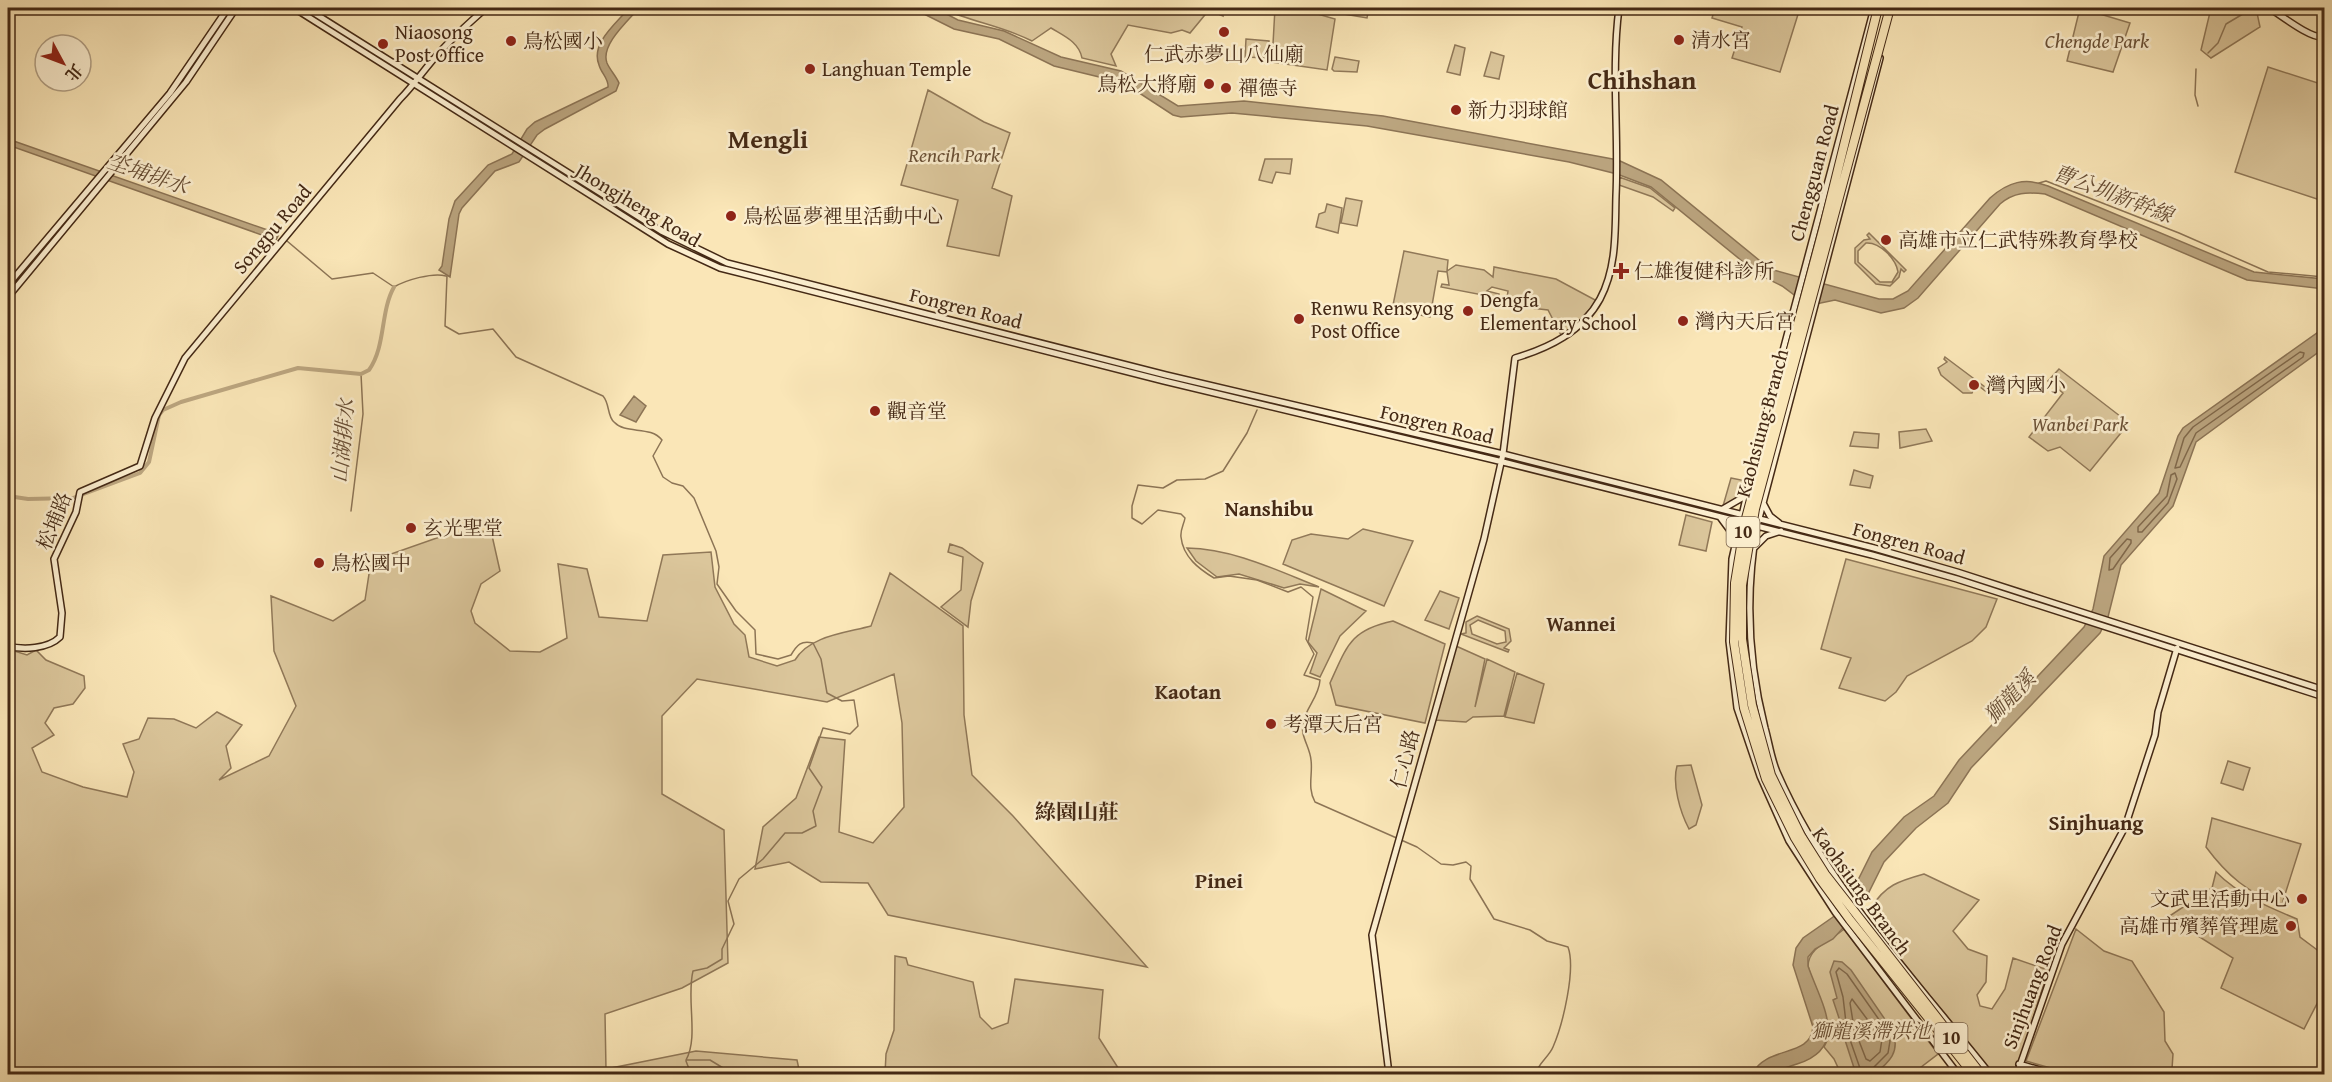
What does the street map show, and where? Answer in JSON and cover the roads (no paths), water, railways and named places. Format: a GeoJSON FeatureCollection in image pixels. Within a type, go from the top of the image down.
{"type":"FeatureCollection","features":[{"type":"Feature","properties":{"kind":"highway","name":"Kaohsiung Branch"},"geometry":{"type":"LineString","coordinates":[[1876,8],[1824,226],[1744,522],[1735,583],[1734,642],[1744,708],[1766,779],[1795,838],[1820,879],[1973,1074]]}},
{"type":"Feature","properties":{"kind":"highway","name":"Kaohsiung Branch"},"geometry":{"type":"LineString","coordinates":[[1892,8],[1755,508],[1742,585],[1742,639],[1752,705],[1771,775],[1801,836],[1825,874],[1922,1001],[1940,1019],[1983,1074]]}},
{"type":"Feature","properties":{"kind":"highway"},"geometry":{"type":"LineString","coordinates":[[1928,1019],[1967,1074]]}},
{"type":"Feature","properties":{"kind":"street"},"geometry":{"type":"LineString","coordinates":[[145,128],[228,8]]}},
{"type":"Feature","properties":{"kind":"street"},"geometry":{"type":"LineString","coordinates":[[8,285],[191,75],[236,8]]}},
{"type":"Feature","properties":{"kind":"street"},"geometry":{"type":"LineString","coordinates":[[294,8],[417,80]]}},
{"type":"Feature","properties":{"kind":"street"},"geometry":{"type":"LineString","coordinates":[[306,8],[528,152]]}},
{"type":"Feature","properties":{"kind":"street","name":"Songpu Road"},"geometry":{"type":"LineString","coordinates":[[80,496],[137,469],[142,464],[155,418],[185,358],[455,35],[486,8]]}},
{"type":"Feature","properties":{"kind":"street","name":"仁心路"},"geometry":{"type":"LineString","coordinates":[[1389,1074],[1372,934],[1428,729],[1484,539],[1502,462],[1515,358],[1542,350],[1567,336],[1590,312],[1602,295],[1611,270],[1616,244],[1618,160],[1615,68],[1619,8]]}},
{"type":"Feature","properties":{"kind":"street","name":"Chengguan Road"},"geometry":{"type":"LineString","coordinates":[[1749,520],[1748,494],[1760,437],[1876,8]]}},
{"type":"Feature","properties":{"kind":"street","name":"Chengguan Road"},"geometry":{"type":"LineString","coordinates":[[1749,520],[1762,502],[1822,285],[1892,8]]}},
{"type":"Feature","properties":{"kind":"street"},"geometry":{"type":"LineString","coordinates":[[2269,8],[2320,37]]}},
{"type":"Feature","properties":{"kind":"street"},"geometry":{"type":"LineString","coordinates":[[2325,24],[2320,37],[2321,58],[2325,65]]}},
{"type":"Feature","properties":{"kind":"street","name":"Jhongjheng Road"},"geometry":{"type":"LineString","coordinates":[[528,152],[701,252],[728,263],[776,275]]}},
{"type":"Feature","properties":{"kind":"street","name":"Jhongjheng Road"},"geometry":{"type":"LineString","coordinates":[[528,152],[668,244],[720,268],[773,282]]}},
{"type":"Feature","properties":{"kind":"street"},"geometry":{"type":"LineString","coordinates":[[8,297],[99,183]]}},
{"type":"Feature","properties":{"kind":"street","name":"Fongren Road"},"geometry":{"type":"LineString","coordinates":[[776,275],[1166,375],[1503,454],[1723,509],[1749,520]]}},
{"type":"Feature","properties":{"kind":"street","name":"Fongren Road"},"geometry":{"type":"LineString","coordinates":[[773,282],[1305,416],[1719,516],[1749,520],[1957,572],[2089,613],[2177,647]]}},
{"type":"Feature","properties":{"kind":"street"},"geometry":{"type":"LineString","coordinates":[[1749,603],[1738,589],[1749,520],[1767,453],[1760,437]]}},
{"type":"Feature","properties":{"kind":"street"},"geometry":{"type":"LineString","coordinates":[[1723,509],[1748,494]]}},
{"type":"Feature","properties":{"kind":"street","name":"松埔路"},"geometry":{"type":"LineString","coordinates":[[8,646],[31,648],[53,642],[62,633],[62,613],[54,559],[68,532],[80,496]]}},
{"type":"Feature","properties":{"kind":"street"},"geometry":{"type":"LineString","coordinates":[[1753,549],[1766,536],[1782,528],[1770,516],[1762,502]]}},
{"type":"Feature","properties":{"kind":"street"},"geometry":{"type":"LineString","coordinates":[[1719,516],[1737,540]]}},
{"type":"Feature","properties":{"kind":"street"},"geometry":{"type":"LineString","coordinates":[[1749,520],[1737,540],[1729,582],[1729,641],[1737,708],[1760,777],[1789,841],[1835,912],[1958,1074]]}},
{"type":"Feature","properties":{"kind":"street"},"geometry":{"type":"LineString","coordinates":[[1749,520],[1753,549],[1749,637],[1758,700],[1775,769],[1807,834],[1847,896],[1990,1074]]}},
{"type":"Feature","properties":{"kind":"street","name":"Fongren Road"},"geometry":{"type":"LineString","coordinates":[[1782,528],[2177,647]]}},
{"type":"Feature","properties":{"kind":"street"},"geometry":{"type":"LineString","coordinates":[[2177,647],[2325,690]]}},
{"type":"Feature","properties":{"kind":"street"},"geometry":{"type":"LineString","coordinates":[[2177,647],[2325,697]]}},
{"type":"Feature","properties":{"kind":"street","name":"Sinjhuang Road"},"geometry":{"type":"LineString","coordinates":[[2017,1074],[2062,944],[2125,827],[2155,735],[2158,712],[2177,647]]}},
{"type":"Feature","properties":{"kind":"street"},"geometry":{"type":"LineString","coordinates":[[1932,1040],[1952,1026]]}},
{"type":"Feature","properties":{"kind":"street"},"geometry":{"type":"LineString","coordinates":[[1937,1047],[1957,1032]]}},
{"type":"Feature","properties":{"kind":"street"},"geometry":{"type":"LineString","coordinates":[[2019,1064],[2054,1074]]}},
{"type":"Feature","properties":{"kind":"water"},"geometry":{"type":"Polygon","coordinates":[[[629,8],[639,8],[611,41],[606,56],[607,63],[619,83],[616,91],[545,129],[537,135],[519,162],[495,171],[459,214],[450,277],[439,270],[442,266],[449,219],[455,201],[488,165],[512,154],[527,129],[535,122],[608,87],[599,65],[598,49],[606,34],[629,8]]]}},
{"type":"Feature","properties":{"kind":"water"},"geometry":{"type":"Polygon","coordinates":[[[912,8],[935,8],[958,20],[1004,31],[1061,57],[1121,71],[1178,106],[1244,101],[1383,116],[1618,160],[1661,180],[1770,269],[1879,299],[1893,299],[1908,291],[1990,198],[2003,188],[2024,182],[2048,186],[2254,272],[2324,279],[2324,289],[2247,280],[2045,194],[2027,193],[2010,197],[2000,204],[1918,298],[1904,308],[1881,313],[1835,300],[1816,304],[1797,297],[1782,286],[1758,274],[1651,187],[1617,174],[1569,162],[1367,126],[1232,113],[1181,117],[1173,115],[1124,83],[1054,66],[999,39],[954,29],[912,8]]]}},
{"type":"Feature","properties":{"kind":"water"},"geometry":{"type":"Polygon","coordinates":[[[8,139],[279,234],[276,240],[8,145],[8,139]]]}},
{"type":"Feature","properties":{"kind":"water","name":"獅龍溪"},"geometry":{"type":"Polygon","coordinates":[[[2324,328],[2324,348],[2196,442],[2173,506],[2121,565],[2108,617],[2100,633],[1971,768],[1948,803],[1916,828],[1884,862],[1861,908],[1833,939],[1815,949],[1808,957],[1808,966],[1828,1022],[1828,1035],[1823,1047],[1814,1056],[1797,1064],[1752,1074],[1768,1058],[1797,1048],[1810,1037],[1813,1027],[1793,965],[1796,948],[1803,938],[1833,917],[1850,896],[1872,852],[1904,817],[1934,796],[1959,760],[2084,627],[2093,609],[2104,556],[2159,493],[2178,436],[2183,428],[2324,328]]]}},
{"type":"Feature","properties":{"kind":"water"},"geometry":{"type":"Polygon","coordinates":[[[634,396],[646,406],[636,422],[620,415],[634,396]]]}},
{"type":"Feature","properties":{"kind":"water"},"geometry":{"type":"Polygon","coordinates":[[[1834,961],[1842,962],[1851,970],[1893,1031],[1895,1045],[1892,1056],[1874,1074],[1856,1074],[1844,1037],[1840,1036],[1840,1021],[1833,1000],[1837,998],[1830,972],[1834,961]]]}},
{"type":"Feature","properties":{"kind":"waterway"},"geometry":{"type":"LineString","coordinates":[[2208,53],[2218,43],[2226,24],[2253,8]]}},
{"type":"Feature","properties":{"kind":"waterway"},"geometry":{"type":"LineString","coordinates":[[2196,69],[2195,95],[2198,106]]}},
{"type":"Feature","properties":{"kind":"waterway","name":"曹公圳新幹線"},"geometry":{"type":"LineString","coordinates":[[2039,183],[2046,181],[2179,233],[2268,272],[2324,277]]}},
{"type":"Feature","properties":{"kind":"waterway","name":"坔埔排水"},"geometry":{"type":"LineString","coordinates":[[287,241],[332,279],[373,273],[394,287],[420,277],[446,276]]}},
{"type":"Feature","properties":{"kind":"waterway"},"geometry":{"type":"LineString","coordinates":[[447,276],[445,326],[459,334],[493,329],[516,357],[603,396],[612,419],[619,426],[651,433],[662,440],[653,456],[663,477],[683,486],[694,498],[716,551],[719,567],[717,584],[736,611],[755,630],[756,654],[778,659],[791,655],[802,643],[813,643],[821,659],[827,693],[842,701],[854,700],[858,726],[850,734],[823,728],[809,768],[822,787],[813,811],[816,826],[802,833],[785,833],[763,859],[739,879],[728,901],[734,924],[722,949],[722,959],[707,968],[693,971],[691,982],[692,1040],[686,1060]]}},
{"type":"Feature","properties":{"kind":"waterway","name":"曹公圳新幹線"},"geometry":{"type":"LineString","coordinates":[[8,496],[28,499],[73,498],[140,473],[149,462],[159,415],[163,410],[181,402],[298,368],[361,374],[369,370],[378,350],[387,307],[394,287]]}},
{"type":"Feature","properties":{"kind":"waterway","name":"山湖排水"},"geometry":{"type":"LineString","coordinates":[[351,511],[363,414],[361,374]]}},
{"type":"Feature","properties":{"kind":"waterway"},"geometry":{"type":"LineString","coordinates":[[1257,410],[1247,433],[1223,471],[1205,479],[1177,480],[1163,488],[1138,485],[1132,506],[1132,518],[1142,524],[1158,510],[1181,514],[1185,518],[1181,534],[1185,551],[1197,566],[1214,578],[1229,576],[1257,580],[1288,592],[1301,587],[1313,597],[1306,639],[1314,654],[1304,675],[1320,680],[1302,728],[1310,755],[1311,786],[1315,802],[1417,847],[1441,864],[1453,865],[1466,862],[1471,866],[1470,879],[1494,919],[1530,930],[1547,941],[1568,947],[1569,982],[1561,1025],[1553,1047],[1536,1074]]}},
{"type":"Feature","properties":{"kind":"waterway"},"geometry":{"type":"LineString","coordinates":[[687,1060],[710,1060],[733,1074]]}},
{"type":"Feature","properties":{"kind":"waterway"},"geometry":{"type":"LineString","coordinates":[[686,1061],[691,1074]]}},
{"type":"Feature","properties":{"kind":"place","name":"仁武赤夢山八仙廟"},"geometry":{"type":"Point","coordinates":[1224,32]}},
{"type":"Feature","properties":{"kind":"place","name":"清水宮"},"geometry":{"type":"Point","coordinates":[1679,40]}},
{"type":"Feature","properties":{"kind":"place","name":"鳥松國小"},"geometry":{"type":"Point","coordinates":[511,41]}},
{"type":"Feature","properties":{"kind":"place","name":"Niaosong Post Office"},"geometry":{"type":"Point","coordinates":[383,44]}},
{"type":"Feature","properties":{"kind":"place","name":"Langhuan Temple"},"geometry":{"type":"Point","coordinates":[810,69]}},
{"type":"Feature","properties":{"kind":"place","name":"鳥松大將廟"},"geometry":{"type":"Point","coordinates":[1209,84]}},
{"type":"Feature","properties":{"kind":"place","name":"禪德寺"},"geometry":{"type":"Point","coordinates":[1226,88]}},
{"type":"Feature","properties":{"kind":"place","name":"新力羽球館"},"geometry":{"type":"Point","coordinates":[1456,110]}},
{"type":"Feature","properties":{"kind":"place","name":"鳥松區夢裡里活動中心"},"geometry":{"type":"Point","coordinates":[731,216]}},
{"type":"Feature","properties":{"kind":"place","name":"高雄市立仁武特殊教育學校"},"geometry":{"type":"Point","coordinates":[1886,240]}},
{"type":"Feature","properties":{"kind":"place","name":"仁雄復健科診所"},"geometry":{"type":"Point","coordinates":[1621,271]}},
{"type":"Feature","properties":{"kind":"place","name":"Dengfa Elementary School"},"geometry":{"type":"Point","coordinates":[1468,311]}},
{"type":"Feature","properties":{"kind":"place","name":"Renwu Rensyong Post Office"},"geometry":{"type":"Point","coordinates":[1299,319]}},
{"type":"Feature","properties":{"kind":"place","name":"灣內天后宮"},"geometry":{"type":"Point","coordinates":[1683,321]}},
{"type":"Feature","properties":{"kind":"place","name":"灣內國小"},"geometry":{"type":"Point","coordinates":[1974,385]}},
{"type":"Feature","properties":{"kind":"place","name":"觀音堂"},"geometry":{"type":"Point","coordinates":[875,411]}},
{"type":"Feature","properties":{"kind":"place","name":"玄光聖堂"},"geometry":{"type":"Point","coordinates":[411,528]}},
{"type":"Feature","properties":{"kind":"place","name":"鳥松國中"},"geometry":{"type":"Point","coordinates":[319,563]}},
{"type":"Feature","properties":{"kind":"place","name":"考潭天后宮"},"geometry":{"type":"Point","coordinates":[1271,724]}},
{"type":"Feature","properties":{"kind":"place","name":"文武里活動中心"},"geometry":{"type":"Point","coordinates":[2302,899]}},
{"type":"Feature","properties":{"kind":"place","name":"高雄市殯葬管理處"},"geometry":{"type":"Point","coordinates":[2291,926]}},
{"type":"Feature","properties":{"kind":"district","name":"Chihshan"},"geometry":{"type":"Point","coordinates":[1642,80]}},
{"type":"Feature","properties":{"kind":"district","name":"Mengli"},"geometry":{"type":"Point","coordinates":[768,139]}},
{"type":"Feature","properties":{"kind":"district","name":"Nanshibu"},"geometry":{"type":"Point","coordinates":[1269,509]}},
{"type":"Feature","properties":{"kind":"district","name":"Wannei"},"geometry":{"type":"Point","coordinates":[1581,624]}},
{"type":"Feature","properties":{"kind":"district","name":"Kaotan"},"geometry":{"type":"Point","coordinates":[1188,692]}},
{"type":"Feature","properties":{"kind":"district","name":"綠園山莊"},"geometry":{"type":"Point","coordinates":[1077,812]}},
{"type":"Feature","properties":{"kind":"district","name":"Sinjhuang"},"geometry":{"type":"Point","coordinates":[2096,823]}},
{"type":"Feature","properties":{"kind":"district","name":"Pinei"},"geometry":{"type":"Point","coordinates":[1219,881]}},
{"type":"Feature","properties":{"kind":"park label","name":"Chengde Park"},"geometry":{"type":"Point","coordinates":[2097,41]}},
{"type":"Feature","properties":{"kind":"park label","name":"Rencih Park"},"geometry":{"type":"Point","coordinates":[954,155]}},
{"type":"Feature","properties":{"kind":"park label","name":"Wanbei Park"},"geometry":{"type":"Point","coordinates":[2080,424]}},
{"type":"Feature","properties":{"kind":"park label","name":"獅龍溪滯洪池"},"geometry":{"type":"Point","coordinates":[1871,1031]}}]}
